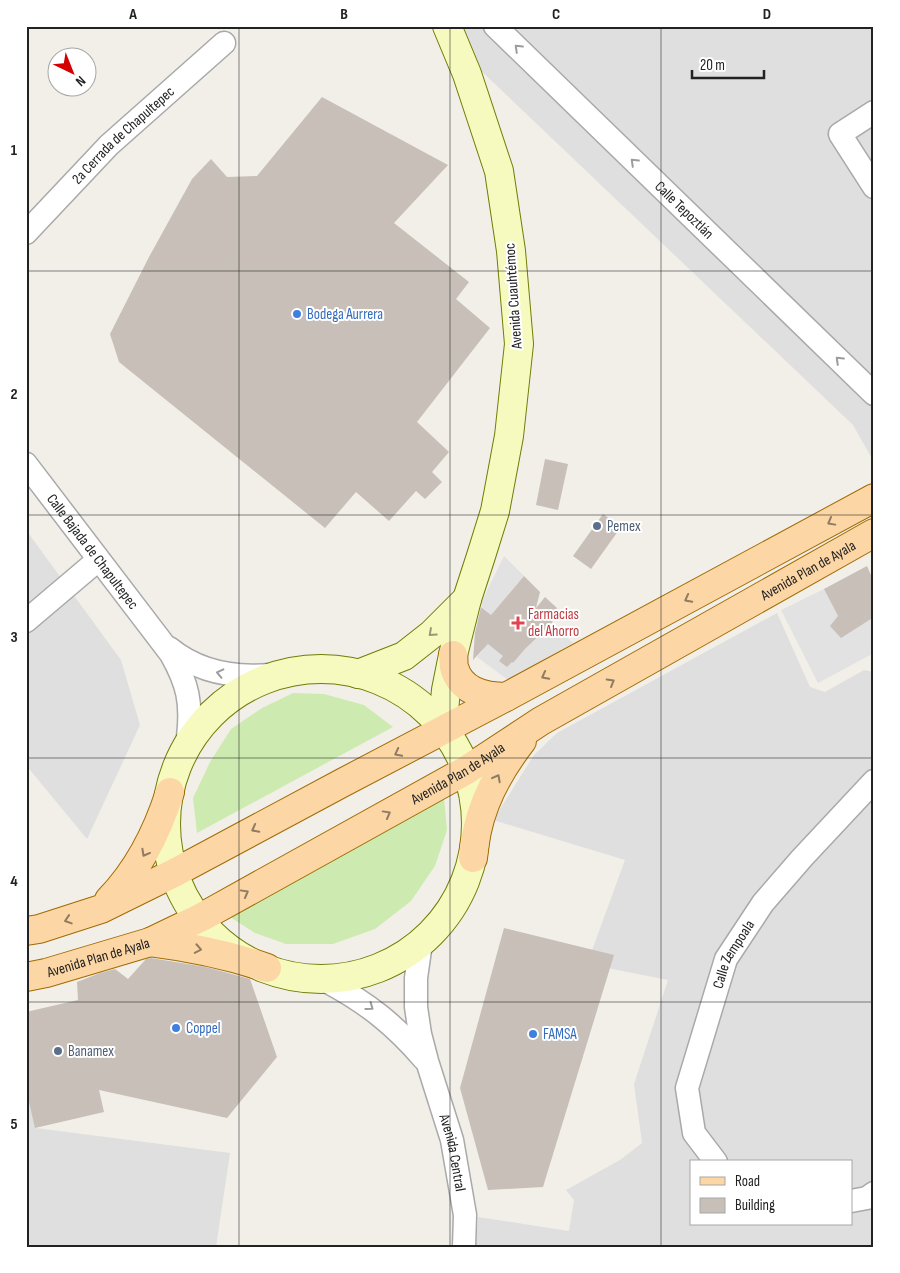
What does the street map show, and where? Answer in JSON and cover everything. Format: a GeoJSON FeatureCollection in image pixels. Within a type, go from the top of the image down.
{"type":"FeatureCollection","features":[{"type":"Feature","properties":{"kind":"main road","name":"Avenida Cuauhtémoc"},"geometry":{"type":"LineString","coordinates":[[442,731],[446,690],[453,655],[467,599],[495,511],[509,436],[519,344],[511,251],[499,171],[467,74],[447,26]]}},
{"type":"Feature","properties":{"kind":"main road","name":"Avenida Plan de Ayala"},"geometry":{"type":"LineString","coordinates":[[26,931],[39,929],[101,909],[176,872],[342,782],[506,697],[874,498]]}},
{"type":"Feature","properties":{"kind":"main road","name":"Avenida Plan de Ayala"},"geometry":{"type":"LineString","coordinates":[[26,977],[46,973],[150,942],[202,917],[465,771],[541,721],[874,533]]}},
{"type":"Feature","properties":{"kind":"main road","name":"Avenida Cuauhtémoc"},"geometry":{"type":"LineString","coordinates":[[358,674],[404,656],[432,634],[467,599]]}},
{"type":"Feature","properties":{"kind":"main road"},"geometry":{"type":"LineString","coordinates":[[453,655],[454,668],[457,674],[470,689],[481,695],[506,697]]}},
{"type":"Feature","properties":{"kind":"main road"},"geometry":{"type":"LineString","coordinates":[[101,909],[117,893],[144,856],[163,814],[170,792],[175,763],[188,737],[209,710],[238,690],[268,675],[313,666],[358,674],[406,697],[442,731],[465,771],[475,814],[473,858]]}},
{"type":"Feature","properties":{"kind":"main road"},"geometry":{"type":"LineString","coordinates":[[150,942],[210,952],[239,959],[297,978],[328,982],[376,972],[420,950],[446,924],[464,893],[473,858],[477,830],[496,778],[524,738],[541,721]]}},
{"type":"Feature","properties":{"kind":"main road"},"geometry":{"type":"LineString","coordinates":[[170,792],[169,830],[176,872],[202,917],[230,946],[267,968]]}},
{"type":"Feature","properties":{"kind":"street","name":"Calle Tepoztlán"},"geometry":{"type":"LineString","coordinates":[[495,26],[874,394]]}},
{"type":"Feature","properties":{"kind":"street","name":"2a Cerrada de Chapultepec"},"geometry":{"type":"LineString","coordinates":[[26,233],[109,145],[224,43]]}},
{"type":"Feature","properties":{"kind":"street"},"geometry":{"type":"LineString","coordinates":[[874,112],[840,134],[874,187]]}},
{"type":"Feature","properties":{"kind":"street","name":"Calle Bajada de Chapultepec"},"geometry":{"type":"LineString","coordinates":[[26,464],[171,654],[187,690],[190,714],[188,737]]}},
{"type":"Feature","properties":{"kind":"street"},"geometry":{"type":"LineString","coordinates":[[26,621],[98,560]]}},
{"type":"Feature","properties":{"kind":"street","name":"Calle Bajada de Chapultepec"},"geometry":{"type":"LineString","coordinates":[[158,639],[193,663],[212,671],[250,677],[268,675]]}},
{"type":"Feature","properties":{"kind":"street","name":"Calle Zempoala"},"geometry":{"type":"LineString","coordinates":[[714,1160],[694,1133],[687,1088],[726,959],[763,904],[802,858],[874,782]]}},
{"type":"Feature","properties":{"kind":"street","name":"Avenida Central"},"geometry":{"type":"LineString","coordinates":[[420,950],[416,978],[416,1007],[427,1061],[452,1140],[465,1215],[464,1247]]}},
{"type":"Feature","properties":{"kind":"street","name":"Avenida Central"},"geometry":{"type":"LineString","coordinates":[[328,982],[348,992],[384,1018],[407,1038],[427,1061]]}},
{"type":"Feature","properties":{"kind":"street"},"geometry":{"type":"LineString","coordinates":[[852,1201],[867,1198],[874,1193]]}},
{"type":"Feature","properties":{"kind":"shaded area"},"geometry":{"type":"Polygon","coordinates":[[[434,26],[874,26],[874,462],[853,425],[434,26]]]}},
{"type":"Feature","properties":{"kind":"shaded area"},"geometry":{"type":"Polygon","coordinates":[[[26,530],[121,660],[140,725],[87,839],[26,765],[26,530]]]}},
{"type":"Feature","properties":{"kind":"shaded area"},"geometry":{"type":"Polygon","coordinates":[[[504,556],[524,576],[491,615],[480,605],[504,556]]]}},
{"type":"Feature","properties":{"kind":"shaded area"},"geometry":{"type":"Polygon","coordinates":[[[824,589],[838,616],[831,626],[874,617],[874,653],[818,683],[781,610],[824,589]]]}},
{"type":"Feature","properties":{"kind":"shaded area"},"geometry":{"type":"Polygon","coordinates":[[[777,613],[810,687],[825,692],[864,670],[874,672],[874,1247],[476,1247],[478,1217],[569,1231],[574,1200],[566,1190],[620,1160],[642,1143],[634,1084],[668,980],[587,964],[625,860],[493,820],[534,755],[557,733],[777,613]]]}},
{"type":"Feature","properties":{"kind":"shaded area"},"geometry":{"type":"Polygon","coordinates":[[[552,623],[573,643],[508,680],[477,657],[488,644],[513,663],[552,623]]]}},
{"type":"Feature","properties":{"kind":"shaded area"},"geometry":{"type":"Polygon","coordinates":[[[26,1089],[36,1128],[230,1153],[216,1247],[26,1247],[26,1089]]]}},
{"type":"Feature","properties":{"kind":"green space"},"geometry":{"type":"Polygon","coordinates":[[[293,693],[324,694],[364,705],[393,727],[197,833],[193,798],[210,762],[231,729],[262,708],[293,693]]]}},
{"type":"Feature","properties":{"kind":"green space"},"geometry":{"type":"Polygon","coordinates":[[[444,798],[447,830],[435,866],[411,901],[375,929],[333,944],[286,944],[255,933],[230,917],[444,798]]]}},
{"type":"Feature","properties":{"kind":"building","name":"Bodega Aurrera"},"geometry":{"type":"Polygon","coordinates":[[[322,97],[448,165],[394,223],[469,282],[456,299],[490,328],[417,422],[449,452],[432,472],[442,482],[425,499],[416,491],[389,521],[356,492],[325,528],[119,362],[110,334],[149,257],[192,179],[211,159],[227,177],[257,176],[322,97]]]}},
{"type":"Feature","properties":{"kind":"building"},"geometry":{"type":"Polygon","coordinates":[[[545,459],[568,464],[558,510],[536,505],[545,459]]]}},
{"type":"Feature","properties":{"kind":"building"},"geometry":{"type":"Polygon","coordinates":[[[603,514],[621,527],[591,569],[573,556],[603,514]]]}},
{"type":"Feature","properties":{"kind":"building"},"geometry":{"type":"Polygon","coordinates":[[[867,566],[874,582],[874,617],[841,638],[830,626],[838,616],[824,589],[867,566]]]}},
{"type":"Feature","properties":{"kind":"building"},"geometry":{"type":"Polygon","coordinates":[[[524,576],[540,592],[536,608],[545,597],[557,608],[552,623],[507,667],[499,661],[503,656],[488,644],[473,660],[475,633],[481,607],[491,615],[524,576]]]}},
{"type":"Feature","properties":{"kind":"building","name":"FAMSA"},"geometry":{"type":"Polygon","coordinates":[[[504,928],[614,955],[543,1187],[488,1190],[460,1088],[504,928]]]}},
{"type":"Feature","properties":{"kind":"building","name":"Coppel"},"geometry":{"type":"Polygon","coordinates":[[[151,958],[206,967],[250,979],[277,1057],[227,1118],[99,1090],[104,1112],[35,1128],[26,1089],[26,1012],[78,1000],[77,982],[100,973],[115,969],[128,979],[146,959],[151,958]]]}},
{"type":"Feature","properties":{"kind":"place","name":"Bodega Aurrera"},"geometry":{"type":"Point","coordinates":[297,314]}},
{"type":"Feature","properties":{"kind":"place","name":"Pemex"},"geometry":{"type":"Point","coordinates":[597,526]}},
{"type":"Feature","properties":{"kind":"place","name":"Farmacias del Ahorro"},"geometry":{"type":"Point","coordinates":[518,623]}},
{"type":"Feature","properties":{"kind":"place","name":"Coppel"},"geometry":{"type":"Point","coordinates":[176,1028]}},
{"type":"Feature","properties":{"kind":"place","name":"FAMSA"},"geometry":{"type":"Point","coordinates":[533,1034]}},
{"type":"Feature","properties":{"kind":"place","name":"Banamex"},"geometry":{"type":"Point","coordinates":[58,1051]}}]}
